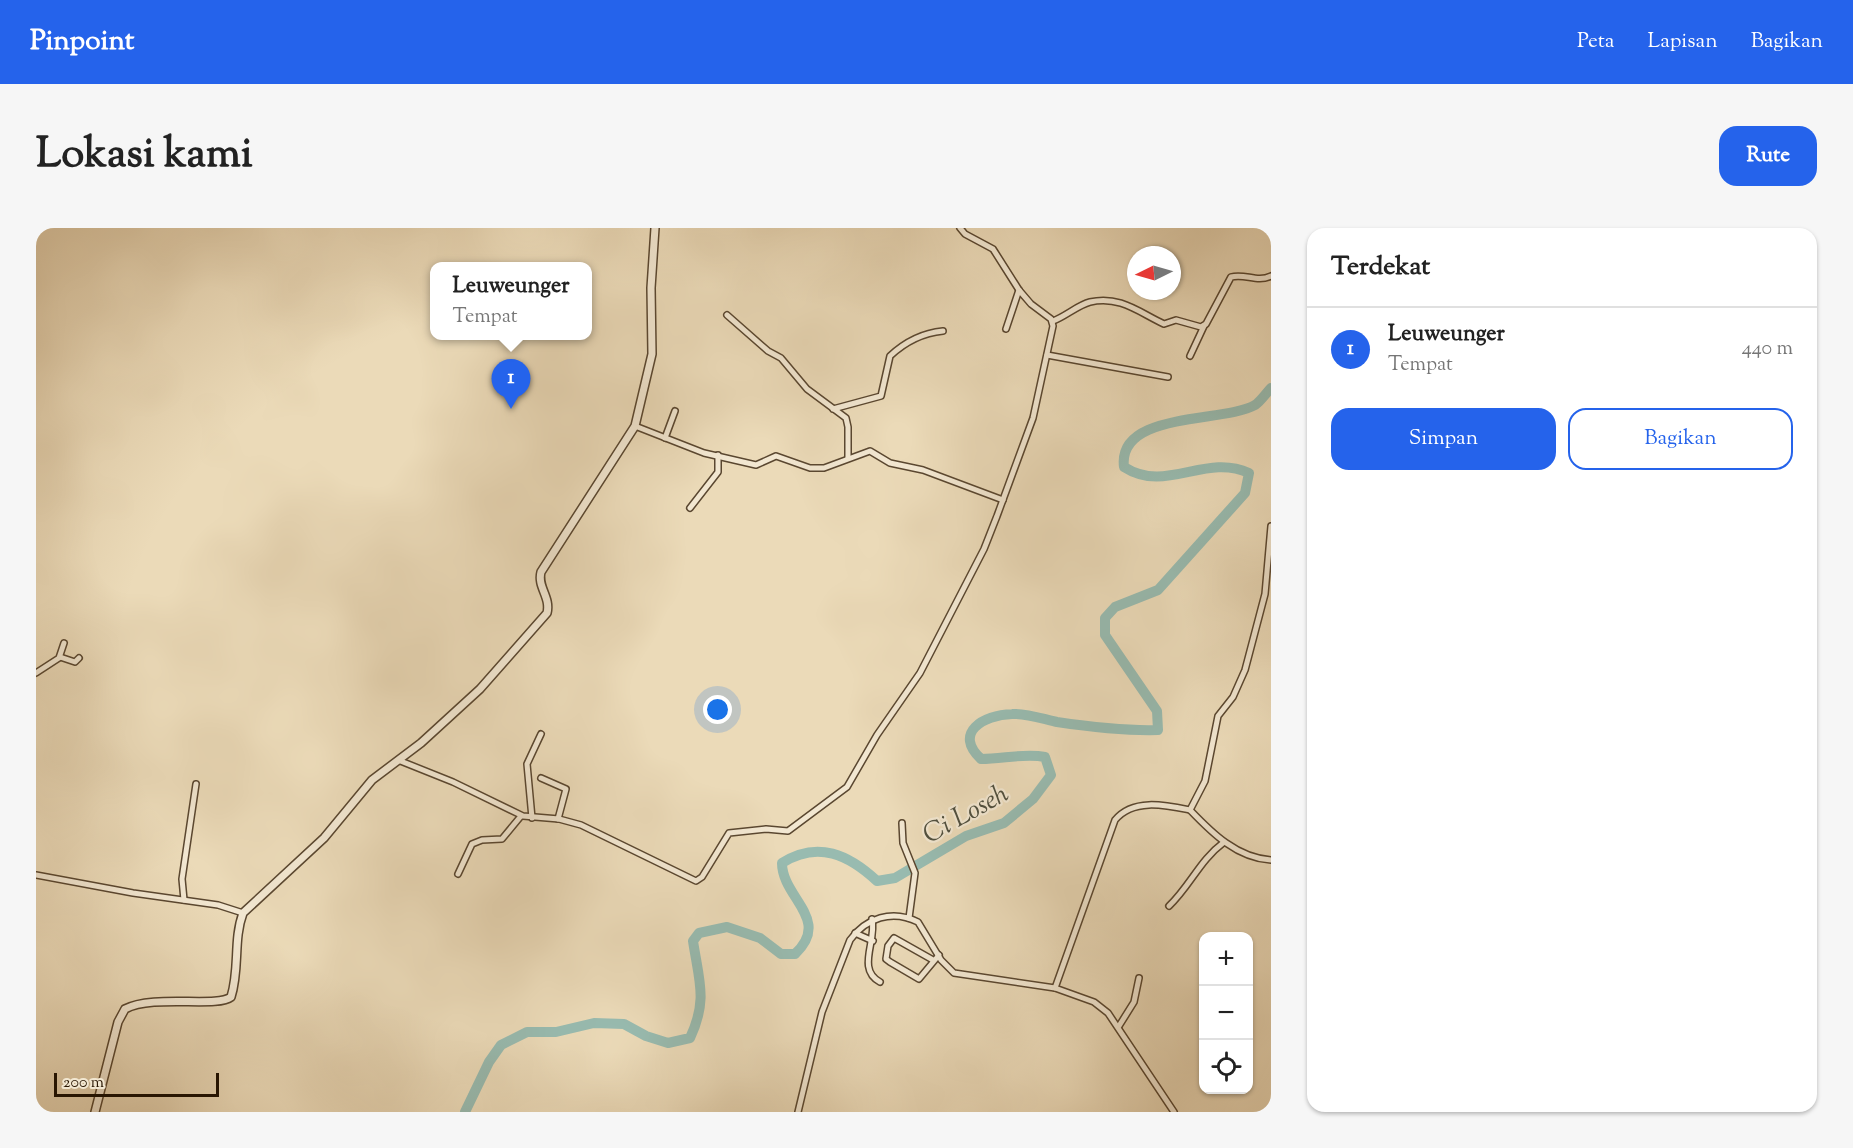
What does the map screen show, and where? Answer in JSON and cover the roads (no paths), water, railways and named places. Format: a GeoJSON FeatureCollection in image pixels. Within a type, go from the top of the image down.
{"type":"FeatureCollection","features":[{"type":"Feature","properties":{"kind":"street"},"geometry":{"type":"LineString","coordinates":[[95,1112],[118,1022],[125,1009],[176,1000],[219,1002],[231,997],[236,974],[238,926],[243,913],[324,838],[372,780],[480,689],[546,613],[549,600],[540,580],[541,572],[635,426],[652,354],[651,288],[655,228]]}},
{"type":"Feature","properties":{"kind":"street"},"geometry":{"type":"LineString","coordinates":[[960,228],[965,234],[997,254],[1018,290],[1053,321]]}},
{"type":"Feature","properties":{"kind":"street"},"geometry":{"type":"LineString","coordinates":[[1190,356],[1231,277],[1259,280],[1271,276]]}},
{"type":"Feature","properties":{"kind":"street"},"geometry":{"type":"LineString","coordinates":[[1006,328],[1018,290]]}},
{"type":"Feature","properties":{"kind":"street"},"geometry":{"type":"LineString","coordinates":[[1053,321],[1091,302],[1118,302],[1151,314],[1164,324],[1176,320],[1204,326]]}},
{"type":"Feature","properties":{"kind":"street"},"geometry":{"type":"LineString","coordinates":[[727,315],[768,351],[781,358],[807,389],[848,422],[848,458]]}},
{"type":"Feature","properties":{"kind":"street"},"geometry":{"type":"LineString","coordinates":[[398,760],[453,782],[526,817],[558,819],[581,825],[696,880],[702,877],[729,833],[766,829],[783,832],[792,829],[847,787],[877,735],[908,694],[984,549],[1033,418],[1053,321]]}},
{"type":"Feature","properties":{"kind":"street"},"geometry":{"type":"LineString","coordinates":[[833,409],[881,396],[885,387],[888,358],[915,338],[943,331]]}},
{"type":"Feature","properties":{"kind":"street"},"geometry":{"type":"LineString","coordinates":[[1047,355],[1168,377]]}},
{"type":"Feature","properties":{"kind":"street"},"geometry":{"type":"LineString","coordinates":[[665,438],[675,411]]}},
{"type":"Feature","properties":{"kind":"street"},"geometry":{"type":"LineString","coordinates":[[635,426],[665,438],[756,465],[776,456],[816,469],[832,466],[870,451],[890,463],[923,470],[1003,500]]}},
{"type":"Feature","properties":{"kind":"street"},"geometry":{"type":"LineString","coordinates":[[690,508],[718,472],[718,455]]}},
{"type":"Feature","properties":{"kind":"street"},"geometry":{"type":"LineString","coordinates":[[1190,810],[1205,781],[1218,716],[1233,697],[1245,670],[1262,593],[1271,526]]}},
{"type":"Feature","properties":{"kind":"street"},"geometry":{"type":"LineString","coordinates":[[36,673],[60,657],[64,643]]}},
{"type":"Feature","properties":{"kind":"street"},"geometry":{"type":"LineString","coordinates":[[60,657],[74,662],[79,658]]}},
{"type":"Feature","properties":{"kind":"street"},"geometry":{"type":"LineString","coordinates":[[458,874],[472,844],[502,839],[526,817],[527,764],[541,734]]}},
{"type":"Feature","properties":{"kind":"street"},"geometry":{"type":"LineString","coordinates":[[541,778],[566,789],[558,819]]}},
{"type":"Feature","properties":{"kind":"street"},"geometry":{"type":"LineString","coordinates":[[184,900],[182,879],[196,784]]}},
{"type":"Feature","properties":{"kind":"street"},"geometry":{"type":"LineString","coordinates":[[1055,987],[1115,820],[1125,812],[1143,805],[1166,805],[1190,810],[1223,843],[1261,859],[1271,860]]}},
{"type":"Feature","properties":{"kind":"street"},"geometry":{"type":"LineString","coordinates":[[902,823],[903,843],[914,869],[915,884],[909,918]]}},
{"type":"Feature","properties":{"kind":"street"},"geometry":{"type":"LineString","coordinates":[[1169,906],[1182,893],[1204,859],[1223,843]]}},
{"type":"Feature","properties":{"kind":"street"},"geometry":{"type":"LineString","coordinates":[[36,875],[218,905],[243,913]]}},
{"type":"Feature","properties":{"kind":"street"},"geometry":{"type":"LineString","coordinates":[[798,1112],[822,1012],[855,933],[872,920],[892,916],[909,918],[918,922],[939,955],[954,973],[1055,987],[1099,1005],[1119,1026],[1174,1112]]}},
{"type":"Feature","properties":{"kind":"street"},"geometry":{"type":"LineString","coordinates":[[872,920],[873,941],[867,966],[869,974],[880,982]]}},
{"type":"Feature","properties":{"kind":"street"},"geometry":{"type":"LineString","coordinates":[[855,933],[873,941]]}},
{"type":"Feature","properties":{"kind":"street"},"geometry":{"type":"LineString","coordinates":[[933,960],[894,938],[886,953],[886,959],[917,979],[939,955]]}},
{"type":"Feature","properties":{"kind":"street"},"geometry":{"type":"LineString","coordinates":[[1119,1026],[1134,1002],[1139,978]]}},
{"type":"Feature","properties":{"kind":"waterway","name":"Ci Loseh"},"geometry":{"type":"LineString","coordinates":[[465,1112],[489,1062],[501,1045],[527,1032],[556,1032],[594,1023],[624,1024],[646,1036],[668,1043],[690,1038],[696,1025],[700,1001],[693,941],[699,933],[727,927],[760,938],[781,954],[795,954],[805,941],[809,930],[807,919],[784,876],[782,863],[795,856],[808,852],[832,854],[855,864],[877,881],[895,878],[966,836],[1004,823],[1033,799],[1051,775],[1045,757],[981,759],[973,750],[970,741],[975,727],[982,722],[1001,715],[1017,714],[1095,727],[1158,730],[1157,711],[1105,635],[1105,618],[1115,607],[1158,590],[1245,493],[1249,473],[1233,468],[1217,467],[1155,477],[1124,467],[1126,449],[1137,436],[1154,428],[1175,422],[1240,411],[1255,405],[1271,388]]}},
{"type":"Feature","properties":{"kind":"place","name":"Leuweunger"},"geometry":{"type":"Point","coordinates":[511,409]}}]}
